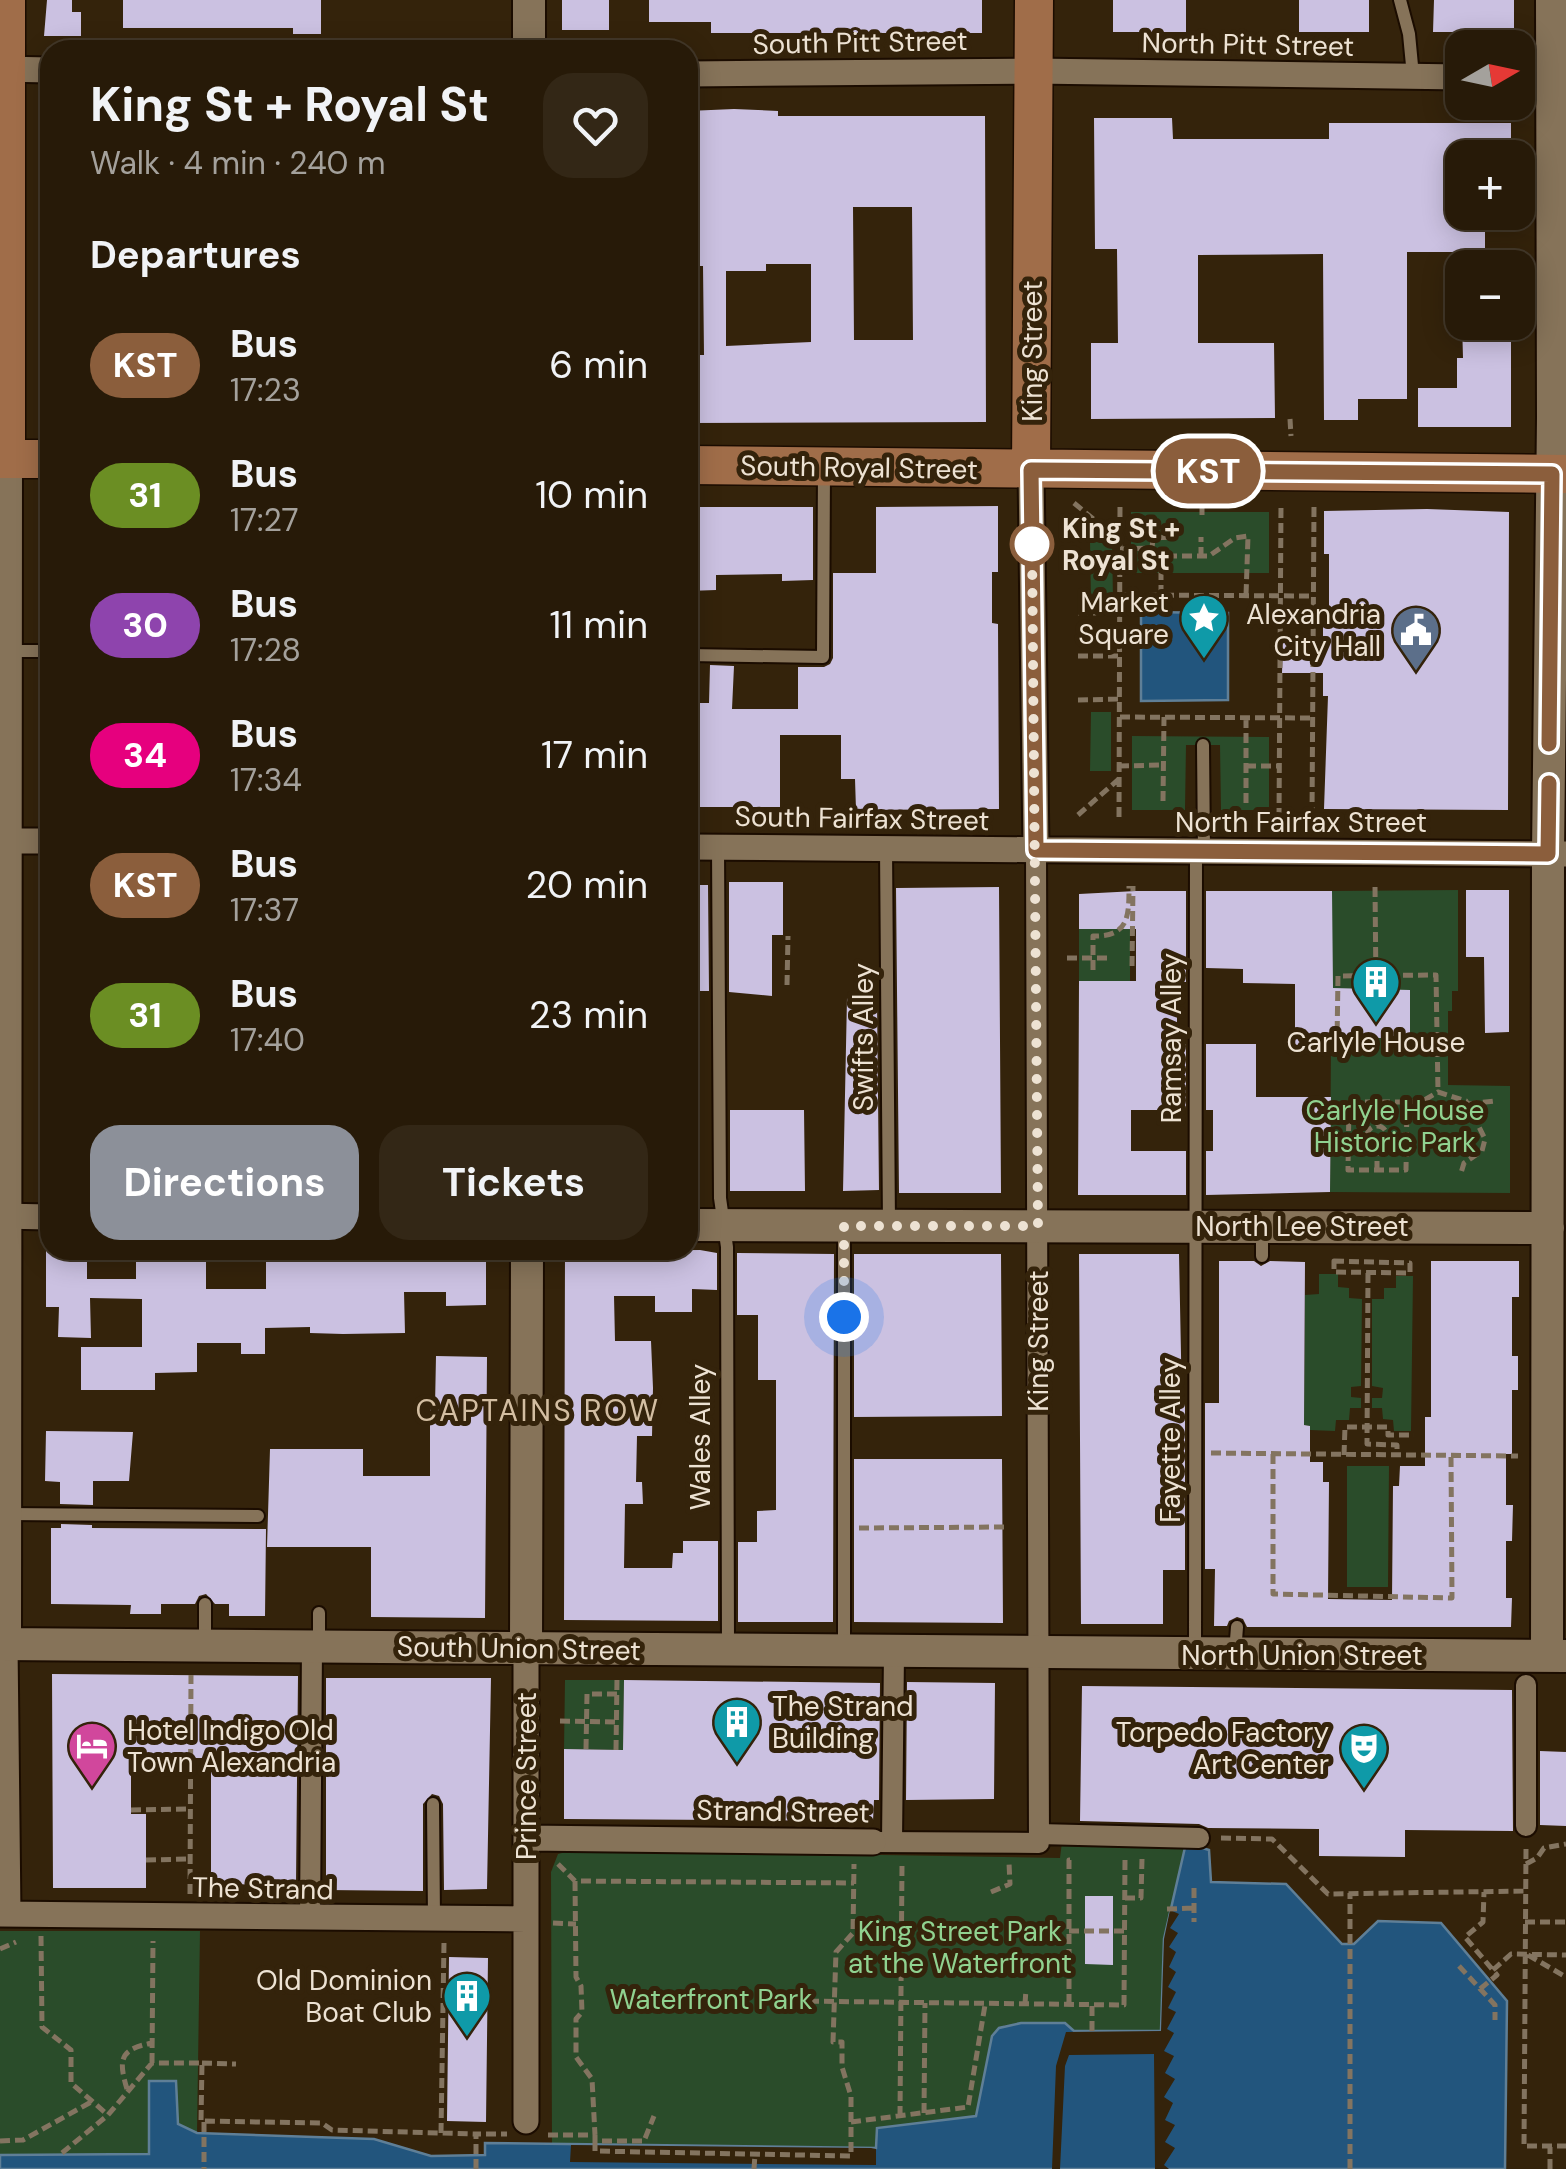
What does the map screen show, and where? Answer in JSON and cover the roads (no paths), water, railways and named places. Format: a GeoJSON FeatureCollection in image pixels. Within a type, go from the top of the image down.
{"type":"FeatureCollection","features":[{"type":"Feature","properties":{"kind":"main road"},"geometry":{"type":"LineString","coordinates":[[6,0],[3,459],[40,459]]}},
{"type":"Feature","properties":{"kind":"main road","name":"King Street"},"geometry":{"type":"LineString","coordinates":[[1031,470],[1034,0]]}},
{"type":"Feature","properties":{"kind":"main road","name":"South Royal Street"},"geometry":{"type":"LineString","coordinates":[[698,465],[1559,474]]}},
{"type":"Feature","properties":{"kind":"street"},"geometry":{"type":"LineString","coordinates":[[529,0],[529,40]]}},
{"type":"Feature","properties":{"kind":"street"},"geometry":{"type":"LineString","coordinates":[[1552,0],[1559,78],[1556,1656]]}},
{"type":"Feature","properties":{"kind":"street"},"geometry":{"type":"LineString","coordinates":[[3,70],[40,70]]}},
{"type":"Feature","properties":{"kind":"street","name":"South Pitt Street"},"geometry":{"type":"LineString","coordinates":[[698,74],[1033,71]]}},
{"type":"Feature","properties":{"kind":"street","name":"North Pitt Street"},"geometry":{"type":"LineString","coordinates":[[1033,71],[1445,77]]}},
{"type":"Feature","properties":{"kind":"street"},"geometry":{"type":"LineString","coordinates":[[3,459],[4,1914]]}},
{"type":"Feature","properties":{"kind":"street","name":"King Street"},"geometry":{"type":"LineString","coordinates":[[1031,470],[1039,1838]]}},
{"type":"Feature","properties":{"kind":"street"},"geometry":{"type":"LineString","coordinates":[[3,841],[40,841]]}},
{"type":"Feature","properties":{"kind":"street","name":"South Fairfax Street"},"geometry":{"type":"LineString","coordinates":[[698,846],[1036,850]]}},
{"type":"Feature","properties":{"kind":"street","name":"North Fairfax Street"},"geometry":{"type":"LineString","coordinates":[[1036,850],[1557,854]]}},
{"type":"Feature","properties":{"kind":"street"},"geometry":{"type":"LineString","coordinates":[[2,1216],[40,1217]]}},
{"type":"Feature","properties":{"kind":"street","name":"North Lee Street"},"geometry":{"type":"LineString","coordinates":[[698,1225],[1195,1225],[1262,1241],[1557,1228]]}},
{"type":"Feature","properties":{"kind":"street","name":"Prince Street"},"geometry":{"type":"LineString","coordinates":[[526,2121],[527,1260]]}},
{"type":"Feature","properties":{"kind":"street","name":"North Union Street"},"geometry":{"type":"LineString","coordinates":[[1038,1654],[1195,1655],[1236,1641],[1556,1656]]}},
{"type":"Feature","properties":{"kind":"street","name":"South Union Street"},"geometry":{"type":"LineString","coordinates":[[2,1644],[198,1659],[316,1646],[1038,1654]]}},
{"type":"Feature","properties":{"kind":"street"},"geometry":{"type":"LineString","coordinates":[[310,1919],[316,1646]]}},
{"type":"Feature","properties":{"kind":"street"},"geometry":{"type":"LineString","coordinates":[[880,1842],[894,1652]]}},
{"type":"Feature","properties":{"kind":"street"},"geometry":{"type":"LineString","coordinates":[[1526,1685],[1526,1826]]}},
{"type":"Feature","properties":{"kind":"street","name":"Strand Street"},"geometry":{"type":"LineString","coordinates":[[526,1838],[880,1842],[1203,1838]]}},
{"type":"Feature","properties":{"kind":"street","name":"The Strand"},"geometry":{"type":"LineString","coordinates":[[4,1914],[310,1919],[439,1929],[526,1919]]}},
{"type":"Feature","properties":{"kind":"lane"},"geometry":{"type":"LineString","coordinates":[[1400,0],[1409,34],[1412,76]]}},
{"type":"Feature","properties":{"kind":"lane"},"geometry":{"type":"LineString","coordinates":[[698,655],[823,657],[824,467]]}},
{"type":"Feature","properties":{"kind":"lane"},"geometry":{"type":"LineString","coordinates":[[4,653],[40,651]]}},
{"type":"Feature","properties":{"kind":"lane","name":"Ramsay Alley"},"geometry":{"type":"LineString","coordinates":[[1195,1225],[1203,745]]}},
{"type":"Feature","properties":{"kind":"lane","name":"Wales Alley"},"geometry":{"type":"LineString","coordinates":[[718,847],[720,1198],[727,1247],[728,1650]]}},
{"type":"Feature","properties":{"kind":"lane","name":"Swifts Alley"},"geometry":{"type":"LineString","coordinates":[[886,848],[888,1225]]}},
{"type":"Feature","properties":{"kind":"lane","name":"Fayette Alley"},"geometry":{"type":"LineString","coordinates":[[1195,1225],[1195,1655]]}},
{"type":"Feature","properties":{"kind":"lane"},"geometry":{"type":"LineString","coordinates":[[844,1226],[844,1651]]}},
{"type":"Feature","properties":{"kind":"lane"},"geometry":{"type":"LineString","coordinates":[[5,1514],[258,1516]]}},
{"type":"Feature","properties":{"kind":"lane"},"geometry":{"type":"LineString","coordinates":[[198,1659],[205,1604]]}},
{"type":"Feature","properties":{"kind":"lane"},"geometry":{"type":"LineString","coordinates":[[316,1646],[319,1613]]}},
{"type":"Feature","properties":{"kind":"lane"},"geometry":{"type":"LineString","coordinates":[[433,1804],[439,1929]]}},
{"type":"Feature","properties":{"kind":"water"},"geometry":{"type":"Polygon","coordinates":[[[1141,612],[1228,613],[1228,700],[1141,701],[1141,612]]]}},
{"type":"Feature","properties":{"kind":"water"},"geometry":{"type":"Polygon","coordinates":[[[1186,1843],[1209,1850],[1211,1882],[1286,1884],[1342,1944],[1354,1944],[1378,1921],[1441,1923],[1507,2001],[1505,2169],[0,2169],[0,2155],[149,2154],[149,2081],[176,2081],[178,2124],[197,2133],[374,2139],[431,2156],[485,2155],[485,2143],[876,2148],[877,2128],[976,2116],[992,2036],[999,2028],[1021,2023],[1065,2023],[1074,2031],[1161,2031],[1164,1939],[1186,1843]]]}},
{"type":"Feature","properties":{"kind":"place","name":"King St + Royal St"},"geometry":{"type":"Point","coordinates":[1032,544]}},
{"type":"Feature","properties":{"kind":"place","name":"Market Square"},"geometry":{"type":"Point","coordinates":[1204,660]}},
{"type":"Feature","properties":{"kind":"place","name":"Alexandria City Hall"},"geometry":{"type":"Point","coordinates":[1416,672]}},
{"type":"Feature","properties":{"kind":"place","name":"Carlyle House"},"geometry":{"type":"Point","coordinates":[1376,1024]}},
{"type":"Feature","properties":{"kind":"place","name":"The Strand Building"},"geometry":{"type":"Point","coordinates":[737,1764]}},
{"type":"Feature","properties":{"kind":"place","name":"Hotel Indigo Old Town Alexandria"},"geometry":{"type":"Point","coordinates":[92,1788]}},
{"type":"Feature","properties":{"kind":"place","name":"Torpedo Factory Art Center"},"geometry":{"type":"Point","coordinates":[1364,1790]}},
{"type":"Feature","properties":{"kind":"place","name":"Old Dominion Boat Club"},"geometry":{"type":"Point","coordinates":[467,2038]}},
{"type":"Feature","properties":{"kind":"district","name":"CAPTAINS ROW"},"geometry":{"type":"Point","coordinates":[538,1411]}},
{"type":"Feature","properties":{"kind":"park label","name":"Carlyle House Historic Park"},"geometry":{"type":"Point","coordinates":[1395,1126]}},
{"type":"Feature","properties":{"kind":"park label","name":"King Street Park at the Waterfront"},"geometry":{"type":"Point","coordinates":[960,1947]}},
{"type":"Feature","properties":{"kind":"park label","name":"Waterfront Park"},"geometry":{"type":"Point","coordinates":[711,1999]}}]}
